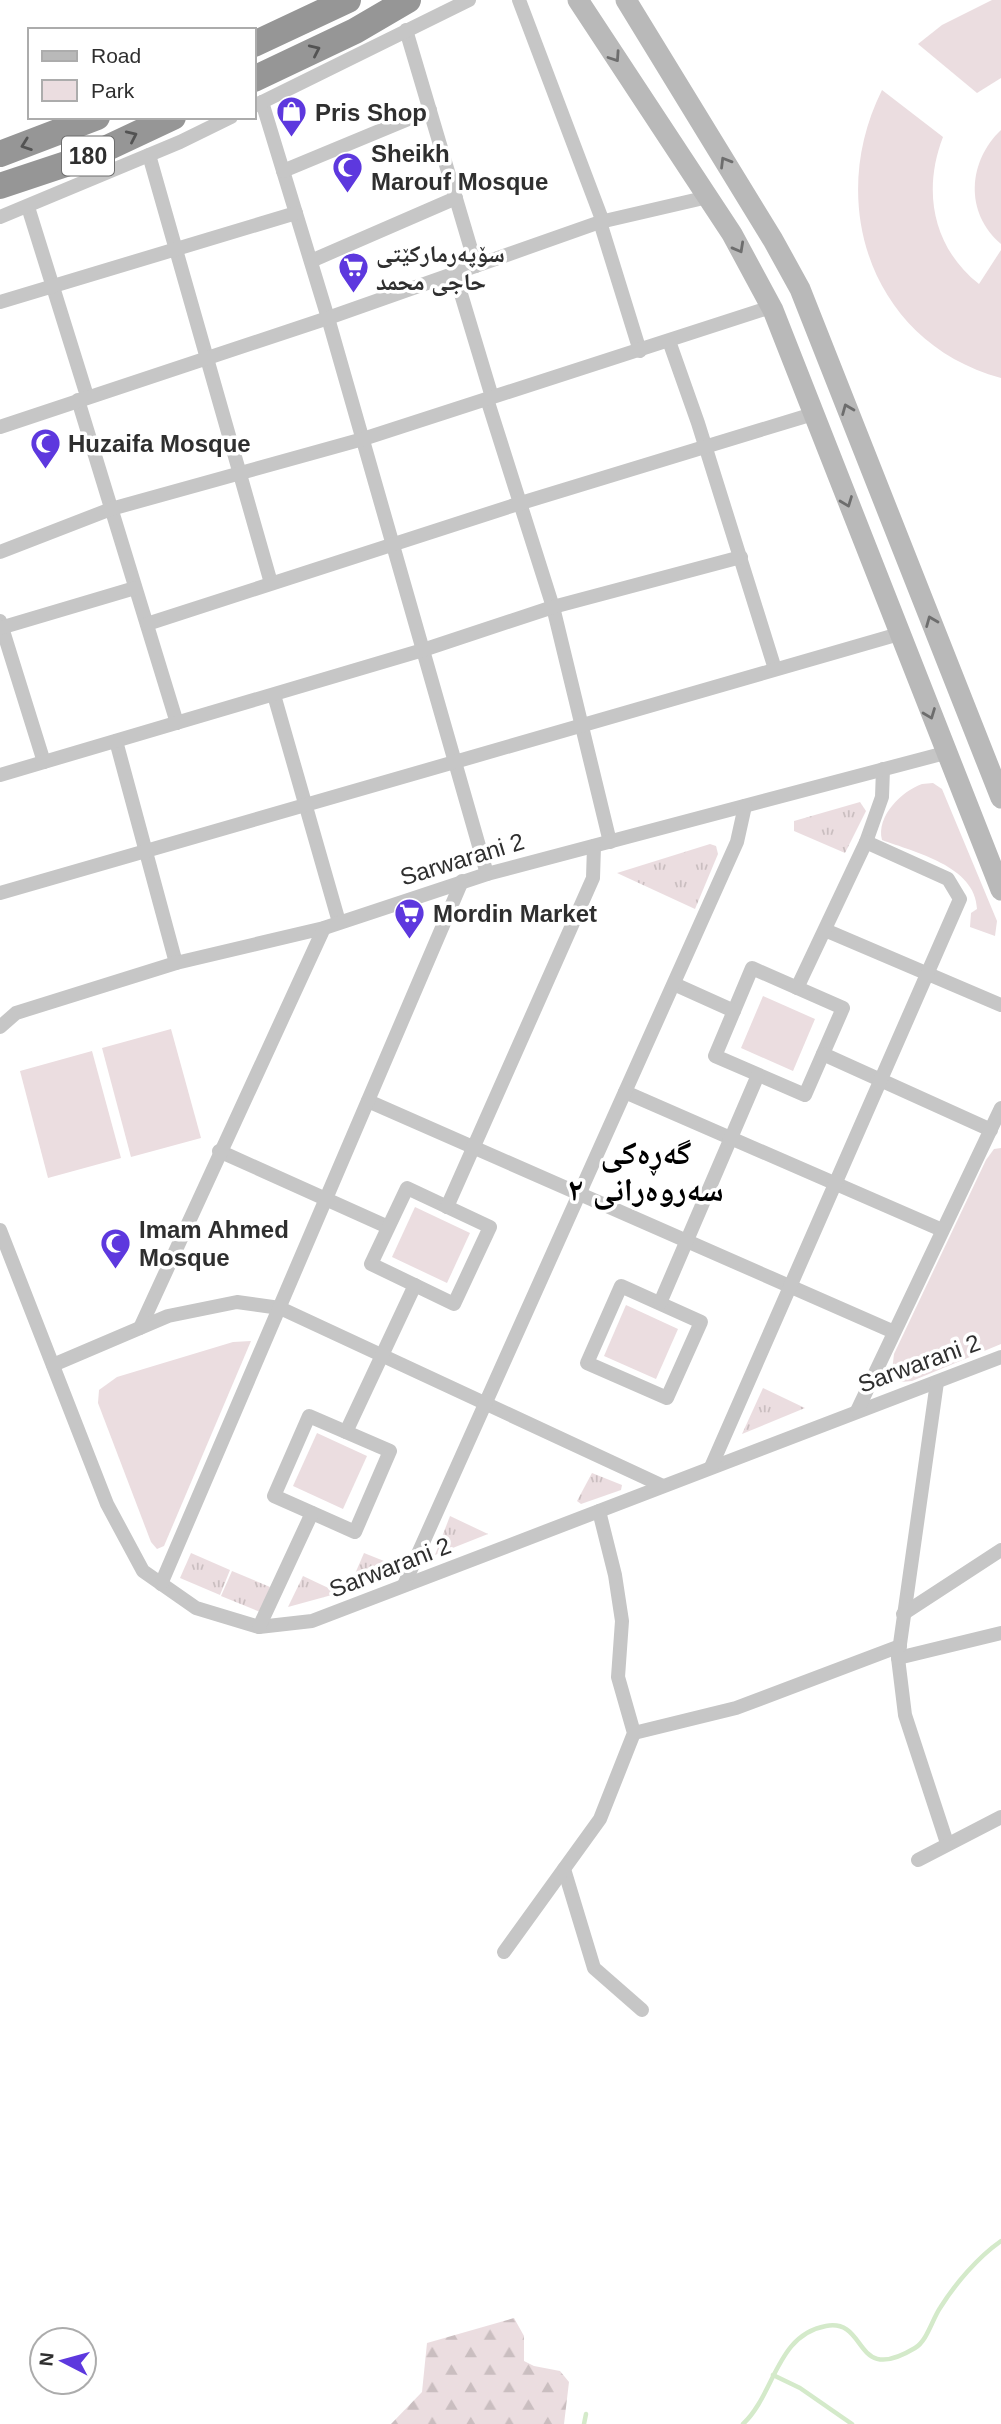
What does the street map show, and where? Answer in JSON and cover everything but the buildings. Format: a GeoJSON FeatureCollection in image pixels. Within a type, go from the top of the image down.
{"type":"FeatureCollection","features":[{"type":"Feature","properties":{"kind":"highway"},"geometry":{"type":"LineString","coordinates":[[256,43],[348,0]]}},
{"type":"Feature","properties":{"kind":"highway"},"geometry":{"type":"LineString","coordinates":[[257,96],[408,0]]}},
{"type":"Feature","properties":{"kind":"highway"},"geometry":{"type":"LineString","coordinates":[[379,17],[424,0]]}},
{"type":"Feature","properties":{"kind":"highway","name":"180"},"geometry":{"type":"LineString","coordinates":[[0,154],[92,119]]}},
{"type":"Feature","properties":{"kind":"highway","name":"180"},"geometry":{"type":"LineString","coordinates":[[0,186],[90,156],[169,119]]}},
{"type":"Feature","properties":{"kind":"main road"},"geometry":{"type":"LineString","coordinates":[[578,0],[708,197],[771,307],[1001,890]]}},
{"type":"Feature","properties":{"kind":"main road"},"geometry":{"type":"LineString","coordinates":[[626,0],[800,289],[1001,798]]}},
{"type":"Feature","properties":{"kind":"main road"},"geometry":{"type":"LineString","coordinates":[[831,460],[863,449]]}},
{"type":"Feature","properties":{"kind":"street"},"geometry":{"type":"LineString","coordinates":[[469,0],[257,96],[328,318],[488,874]]}},
{"type":"Feature","properties":{"kind":"street"},"geometry":{"type":"LineString","coordinates":[[519,0],[602,222],[640,351]]}},
{"type":"Feature","properties":{"kind":"street"},"geometry":{"type":"LineString","coordinates":[[406,30],[476,266]]}},
{"type":"Feature","properties":{"kind":"street"},"geometry":{"type":"LineString","coordinates":[[283,171],[430,110]]}},
{"type":"Feature","properties":{"kind":"street"},"geometry":{"type":"LineString","coordinates":[[0,217],[149,155],[227,119]]}},
{"type":"Feature","properties":{"kind":"street"},"geometry":{"type":"LineString","coordinates":[[149,155],[271,583]]}},
{"type":"Feature","properties":{"kind":"street"},"geometry":{"type":"LineString","coordinates":[[0,427],[328,318],[602,222],[708,197]]}},
{"type":"Feature","properties":{"kind":"street"},"geometry":{"type":"LineString","coordinates":[[311,261],[456,198]]}},
{"type":"Feature","properties":{"kind":"street"},"geometry":{"type":"LineString","coordinates":[[28,207],[52,285],[111,509],[177,723]]}},
{"type":"Feature","properties":{"kind":"street"},"geometry":{"type":"LineString","coordinates":[[0,302],[296,213]]}},
{"type":"Feature","properties":{"kind":"street"},"geometry":{"type":"LineString","coordinates":[[455,274],[489,398],[553,607],[610,842]]}},
{"type":"Feature","properties":{"kind":"street"},"geometry":{"type":"LineString","coordinates":[[0,552],[111,509],[363,439],[771,307]]}},
{"type":"Feature","properties":{"kind":"street"},"geometry":{"type":"LineString","coordinates":[[669,341],[775,669]]}},
{"type":"Feature","properties":{"kind":"street"},"geometry":{"type":"LineString","coordinates":[[147,624],[521,503],[813,414]]}},
{"type":"Feature","properties":{"kind":"street"},"geometry":{"type":"LineString","coordinates":[[0,775],[423,650],[553,607],[741,557]]}},
{"type":"Feature","properties":{"kind":"street"},"geometry":{"type":"LineString","coordinates":[[44,762],[1,626],[135,588]]}},
{"type":"Feature","properties":{"kind":"street"},"geometry":{"type":"LineString","coordinates":[[0,893],[580,723],[899,634]]}},
{"type":"Feature","properties":{"kind":"street"},"geometry":{"type":"LineString","coordinates":[[274,695],[339,922]]}},
{"type":"Feature","properties":{"kind":"street"},"geometry":{"type":"LineString","coordinates":[[116,741],[148,850],[176,963]]}},
{"type":"Feature","properties":{"kind":"street","name":"Sarwarani 2"},"geometry":{"type":"LineString","coordinates":[[0,1027],[16,1013],[176,963],[324,928],[462,881],[945,753]]}},
{"type":"Feature","properties":{"kind":"street"},"geometry":{"type":"LineString","coordinates":[[797,988],[866,842],[882,797],[883,769]]}},
{"type":"Feature","properties":{"kind":"street"},"geometry":{"type":"LineString","coordinates":[[404,1586],[488,1404],[737,842],[745,806]]}},
{"type":"Feature","properties":{"kind":"street"},"geometry":{"type":"LineString","coordinates":[[711,1467],[960,899],[948,879],[866,842]]}},
{"type":"Feature","properties":{"kind":"street"},"geometry":{"type":"LineString","coordinates":[[447,1207],[593,878],[594,846]]}},
{"type":"Feature","properties":{"kind":"street"},"geometry":{"type":"LineString","coordinates":[[161,1584],[462,881]]}},
{"type":"Feature","properties":{"kind":"street"},"geometry":{"type":"LineString","coordinates":[[140,1328],[324,928]]}},
{"type":"Feature","properties":{"kind":"street"},"geometry":{"type":"LineString","coordinates":[[825,930],[1001,1005]]}},
{"type":"Feature","properties":{"kind":"street"},"geometry":{"type":"LineString","coordinates":[[752,968],[843,1008],[805,1095],[715,1056],[734,1011],[752,968]]}},
{"type":"Feature","properties":{"kind":"street"},"geometry":{"type":"LineString","coordinates":[[674,984],[734,1011]]}},
{"type":"Feature","properties":{"kind":"street"},"geometry":{"type":"LineString","coordinates":[[0,1017],[16,1013]]}},
{"type":"Feature","properties":{"kind":"street"},"geometry":{"type":"LineString","coordinates":[[823,1055],[881,1080],[989,1134],[1001,1145]]}},
{"type":"Feature","properties":{"kind":"street"},"geometry":{"type":"LineString","coordinates":[[660,1303],[758,1075]]}},
{"type":"Feature","properties":{"kind":"street"},"geometry":{"type":"LineString","coordinates":[[625,1092],[942,1230]]}},
{"type":"Feature","properties":{"kind":"street"},"geometry":{"type":"LineString","coordinates":[[368,1101],[894,1332]]}},
{"type":"Feature","properties":{"kind":"street"},"geometry":{"type":"LineString","coordinates":[[857,1411],[1001,1108]]}},
{"type":"Feature","properties":{"kind":"street"},"geometry":{"type":"LineString","coordinates":[[219,1152],[388,1227]]}},
{"type":"Feature","properties":{"kind":"street"},"geometry":{"type":"LineString","coordinates":[[407,1188],[447,1207],[490,1227],[454,1304],[370,1264],[407,1188]]}},
{"type":"Feature","properties":{"kind":"street","name":"Sarwarani 2"},"geometry":{"type":"LineString","coordinates":[[0,1230],[107,1504],[143,1571],[196,1608],[259,1627],[312,1621],[1001,1357]]}},
{"type":"Feature","properties":{"kind":"street"},"geometry":{"type":"LineString","coordinates":[[346,1432],[415,1285]]}},
{"type":"Feature","properties":{"kind":"street"},"geometry":{"type":"LineString","coordinates":[[621,1286],[660,1303],[701,1322],[667,1398],[587,1363],[621,1286]]}},
{"type":"Feature","properties":{"kind":"street"},"geometry":{"type":"LineString","coordinates":[[53,1365],[168,1317],[237,1302],[279,1308],[663,1486]]}},
{"type":"Feature","properties":{"kind":"street"},"geometry":{"type":"LineString","coordinates":[[937,1382],[899,1652],[905,1715],[947,1843]]}},
{"type":"Feature","properties":{"kind":"street"},"geometry":{"type":"LineString","coordinates":[[309,1416],[346,1432],[390,1451],[355,1532],[274,1496],[309,1416]]}},
{"type":"Feature","properties":{"kind":"street"},"geometry":{"type":"LineString","coordinates":[[504,1952],[600,1819],[634,1733],[618,1677],[622,1621],[615,1575],[599,1511]]}},
{"type":"Feature","properties":{"kind":"street"},"geometry":{"type":"LineString","coordinates":[[259,1627],[312,1513]]}},
{"type":"Feature","properties":{"kind":"street"},"geometry":{"type":"LineString","coordinates":[[903,1614],[1001,1550]]}},
{"type":"Feature","properties":{"kind":"street"},"geometry":{"type":"LineString","coordinates":[[634,1733],[736,1708],[899,1652],[1001,1633]]}},
{"type":"Feature","properties":{"kind":"street"},"geometry":{"type":"LineString","coordinates":[[918,1860],[1001,1817]]}},
{"type":"Feature","properties":{"kind":"street"},"geometry":{"type":"LineString","coordinates":[[564,1869],[594,1968],[642,2010]]}},
{"type":"Feature","properties":{"kind":"green space"},"geometry":{"type":"Polygon","coordinates":[[[992,0],[1001,0],[1001,78],[977,93],[918,44],[942,25],[992,0]]]}},
{"type":"Feature","properties":{"kind":"green space"},"geometry":{"type":"Polygon","coordinates":[[[882,90],[943,137],[933,178],[933,198],[942,236],[963,270],[979,284],[1001,250],[1001,378],[957,360],[920,334],[892,302],[872,264],[861,222],[858,178],[865,134],[882,90]]]}},
{"type":"Feature","properties":{"kind":"green space"},"geometry":{"type":"Polygon","coordinates":[[[1001,130],[1001,244],[981,217],[975,187],[982,157],[1001,130]]]}},
{"type":"Feature","properties":{"kind":"green space"},"geometry":{"type":"Polygon","coordinates":[[[933,783],[942,789],[997,921],[995,936],[970,927],[971,913],[977,909],[974,894],[955,871],[926,856],[882,840],[883,822],[892,806],[906,792],[922,784],[933,783]]]}},
{"type":"Feature","properties":{"kind":"green space"},"geometry":{"type":"Polygon","coordinates":[[[860,802],[866,811],[845,853],[794,831],[794,821],[860,802]]]}},
{"type":"Feature","properties":{"kind":"green space"},"geometry":{"type":"Polygon","coordinates":[[[710,844],[716,846],[718,854],[695,909],[617,873],[710,844]]]}},
{"type":"Feature","properties":{"kind":"green space"},"geometry":{"type":"Polygon","coordinates":[[[763,996],[815,1019],[793,1071],[741,1048],[763,996]]]}},
{"type":"Feature","properties":{"kind":"green space"},"geometry":{"type":"Polygon","coordinates":[[[171,1029],[201,1138],[131,1157],[102,1048],[171,1029]]]}},
{"type":"Feature","properties":{"kind":"green space"},"geometry":{"type":"Polygon","coordinates":[[[92,1051],[121,1158],[48,1178],[20,1071],[92,1051]]]}},
{"type":"Feature","properties":{"kind":"green space"},"geometry":{"type":"Polygon","coordinates":[[[1001,1148],[1001,1344],[912,1381],[901,1382],[892,1371],[894,1354],[986,1160],[994,1149],[1001,1148]]]}},
{"type":"Feature","properties":{"kind":"green space"},"geometry":{"type":"Polygon","coordinates":[[[415,1207],[470,1233],[447,1283],[392,1257],[415,1207]]]}},
{"type":"Feature","properties":{"kind":"green space"},"geometry":{"type":"Polygon","coordinates":[[[626,1305],[678,1329],[656,1379],[604,1356],[626,1305]]]}},
{"type":"Feature","properties":{"kind":"green space"},"geometry":{"type":"Polygon","coordinates":[[[251,1341],[164,1546],[157,1549],[151,1542],[98,1403],[99,1390],[117,1377],[233,1342],[251,1341]]]}},
{"type":"Feature","properties":{"kind":"green space"},"geometry":{"type":"Polygon","coordinates":[[[763,1388],[805,1408],[742,1434],[763,1388]]]}},
{"type":"Feature","properties":{"kind":"green space"},"geometry":{"type":"Polygon","coordinates":[[[317,1433],[367,1456],[343,1509],[293,1486],[317,1433]]]}},
{"type":"Feature","properties":{"kind":"green space"},"geometry":{"type":"Polygon","coordinates":[[[592,1473],[622,1485],[621,1490],[581,1504],[577,1501],[592,1473]]]}},
{"type":"Feature","properties":{"kind":"green space"},"geometry":{"type":"Polygon","coordinates":[[[450,1516],[488,1534],[435,1555],[450,1516]]]}},
{"type":"Feature","properties":{"kind":"green space"},"geometry":{"type":"Polygon","coordinates":[[[191,1553],[230,1570],[220,1595],[180,1578],[191,1553]]]}},
{"type":"Feature","properties":{"kind":"green space"},"geometry":{"type":"Polygon","coordinates":[[[364,1553],[399,1567],[348,1590],[364,1553]]]}},
{"type":"Feature","properties":{"kind":"green space"},"geometry":{"type":"Polygon","coordinates":[[[232,1571],[270,1587],[260,1612],[221,1596],[232,1571]]]}},
{"type":"Feature","properties":{"kind":"green space"},"geometry":{"type":"Polygon","coordinates":[[[303,1576],[339,1593],[288,1607],[303,1576]]]}},
{"type":"Feature","properties":{"kind":"green space"},"geometry":{"type":"Polygon","coordinates":[[[514,2318],[524,2336],[524,2361],[534,2366],[560,2371],[569,2382],[564,2424],[391,2424],[422,2392],[427,2343],[514,2318]]]}},
{"type":"Feature","properties":{"kind":"waterway"},"geometry":{"type":"LineString","coordinates":[[743,2424],[754,2412],[786,2353],[796,2341],[809,2332],[826,2326],[840,2326],[849,2331],[870,2356],[881,2359],[895,2358],[915,2348],[923,2340],[940,2308],[960,2280],[1001,2241]]}},
{"type":"Feature","properties":{"kind":"waterway"},"geometry":{"type":"LineString","coordinates":[[773,2375],[800,2388],[852,2424]]}},
{"type":"Feature","properties":{"kind":"waterway"},"geometry":{"type":"LineString","coordinates":[[584,2424],[586,2414]]}},
{"type":"Feature","properties":{"kind":"place","name":"Pris Shop"},"geometry":{"type":"Point","coordinates":[292,139]}},
{"type":"Feature","properties":{"kind":"place","name":"Sheikh Marouf Mosque"},"geometry":{"type":"Point","coordinates":[348,194]}},
{"type":"Feature","properties":{"kind":"place","name":"سۆپەرمارکێتی حاجی محمد"},"geometry":{"type":"Point","coordinates":[353,294]}},
{"type":"Feature","properties":{"kind":"place","name":"Huzaifa Mosque"},"geometry":{"type":"Point","coordinates":[45,470]}},
{"type":"Feature","properties":{"kind":"place","name":"Mordin Market"},"geometry":{"type":"Point","coordinates":[410,940]}},
{"type":"Feature","properties":{"kind":"place","name":"Imam Ahmed Mosque"},"geometry":{"type":"Point","coordinates":[116,1270]}},
{"type":"Feature","properties":{"kind":"district","name":"گەڕەکی سەروەرانی ٢"},"geometry":{"type":"Point","coordinates":[646,1172]}}]}
